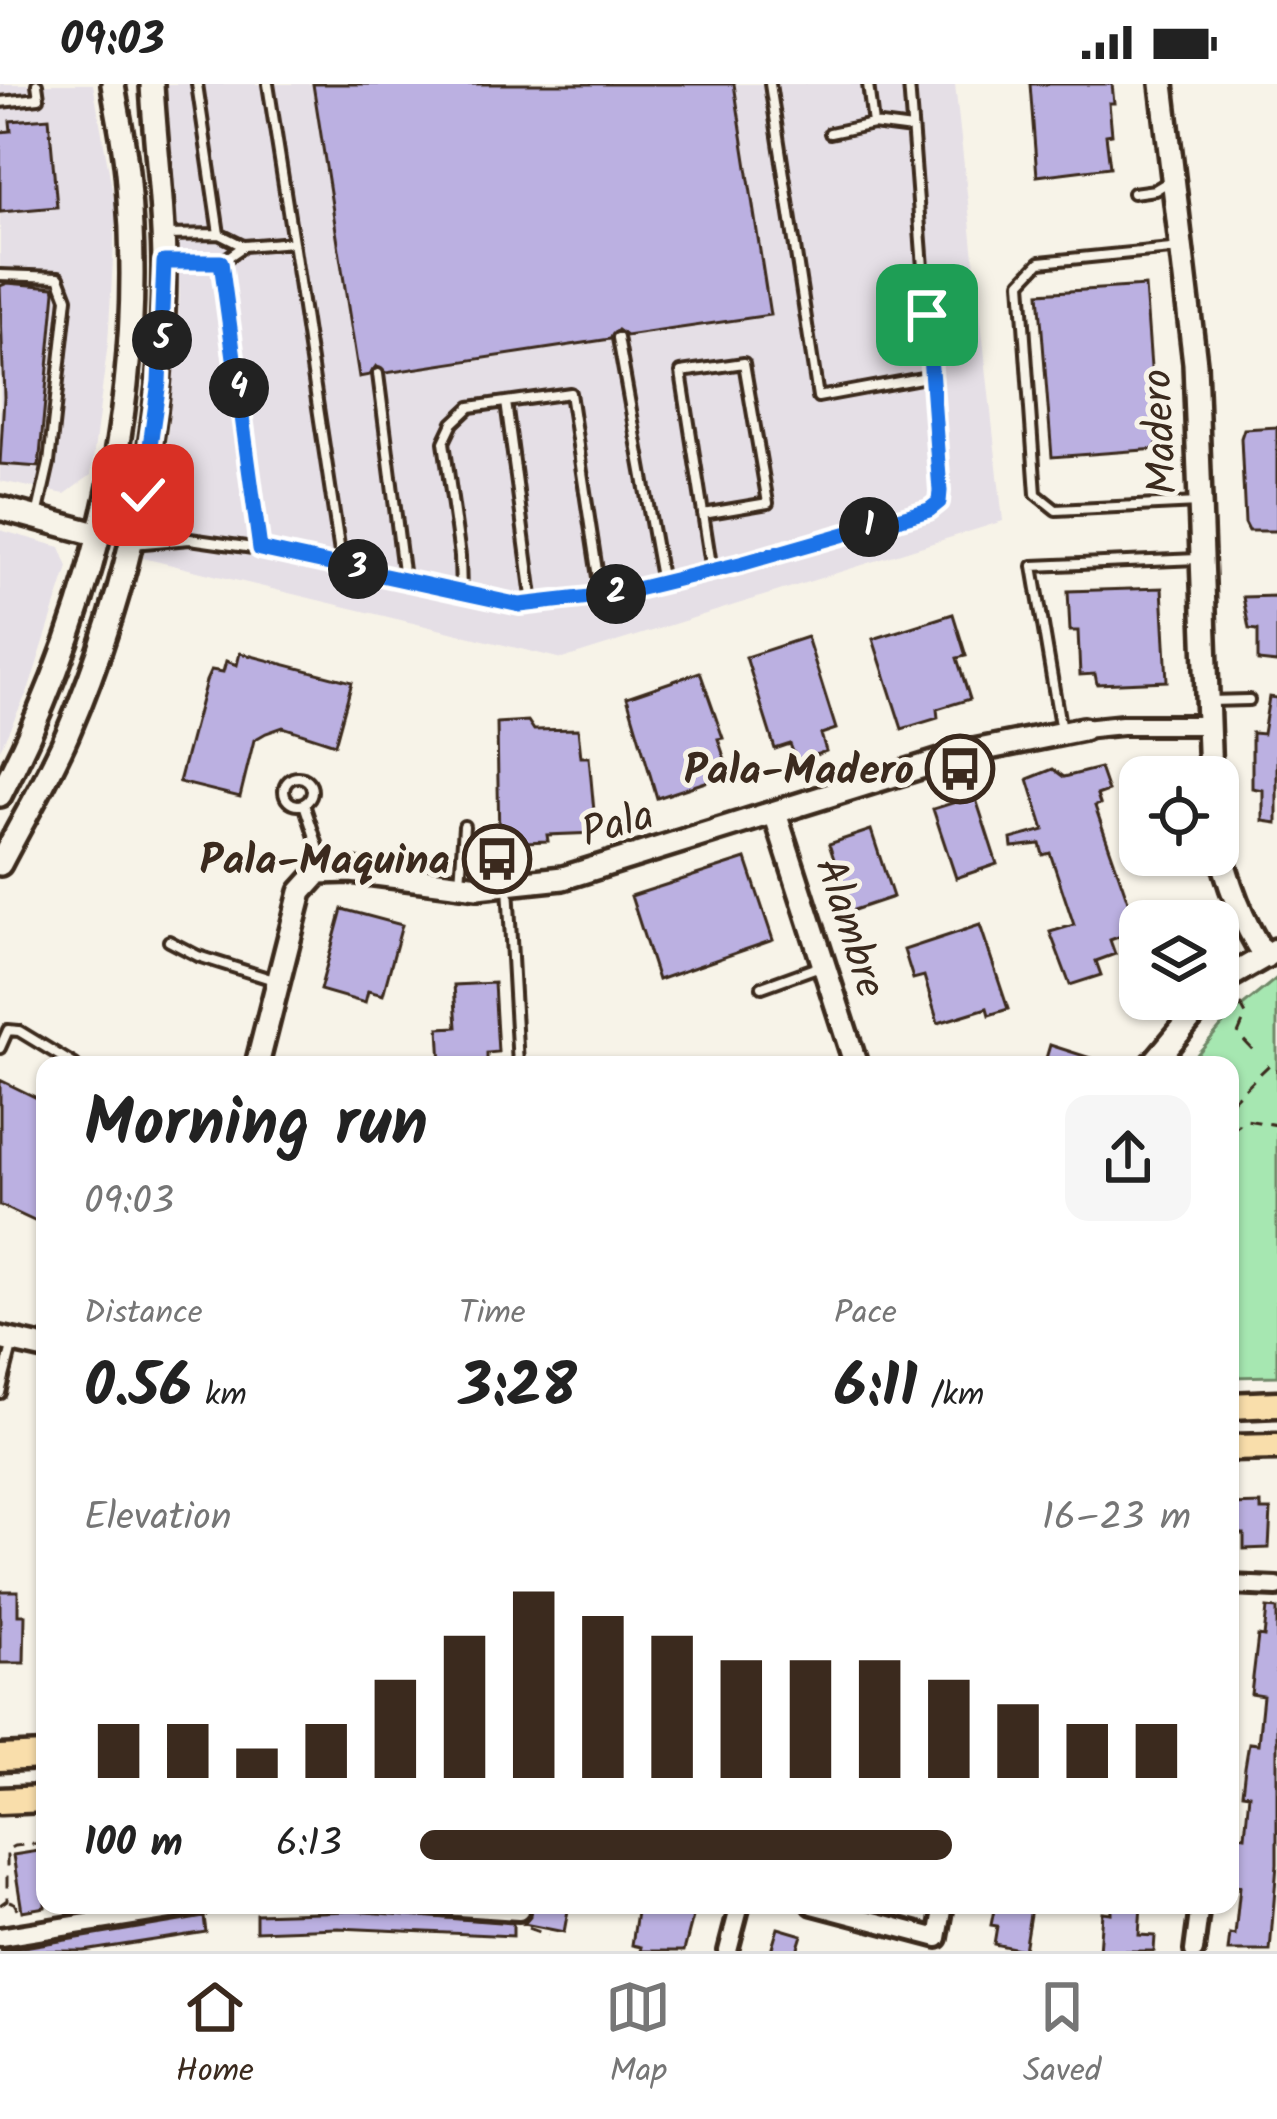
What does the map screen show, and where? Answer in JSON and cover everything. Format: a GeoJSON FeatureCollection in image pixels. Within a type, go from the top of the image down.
{"type":"FeatureCollection","features":[{"type":"Feature","properties":{"kind":"main road"},"geometry":{"type":"LineString","coordinates":[[1239,1406],[1277,1404]]}},
{"type":"Feature","properties":{"kind":"main road"},"geometry":{"type":"LineString","coordinates":[[1239,1448],[1277,1447]]}},
{"type":"Feature","properties":{"kind":"main road"},"geometry":{"type":"LineString","coordinates":[[0,1758],[36,1756]]}},
{"type":"Feature","properties":{"kind":"main road"},"geometry":{"type":"LineString","coordinates":[[0,1801],[36,1799]]}},
{"type":"Feature","properties":{"kind":"street"},"geometry":{"type":"LineString","coordinates":[[0,795],[37,723],[76,620],[100,535],[120,434],[131,308],[128,179],[113,84]]}},
{"type":"Feature","properties":{"kind":"street"},"geometry":{"type":"LineString","coordinates":[[0,864],[67,736],[107,630],[143,495],[159,382],[164,262],[152,84]]}},
{"type":"Feature","properties":{"kind":"street","name":"Madero"},"geometry":{"type":"LineString","coordinates":[[1162,84],[1195,363],[1210,756]]}},
{"type":"Feature","properties":{"kind":"street"},"geometry":{"type":"LineString","coordinates":[[0,508],[131,544]]}},
{"type":"Feature","properties":{"kind":"street","name":"Pala"},"geometry":{"type":"LineString","coordinates":[[323,871],[460,885],[563,878],[986,747],[1072,731],[1209,725]]}},
{"type":"Feature","properties":{"kind":"street","name":"Alambre"},"geometry":{"type":"LineString","coordinates":[[775,813],[853,1056]]}},
{"type":"Feature","properties":{"kind":"street"},"geometry":{"type":"LineString","coordinates":[[258,1056],[302,892],[323,871]]}},
{"type":"Feature","properties":{"kind":"street"},"geometry":{"type":"LineString","coordinates":[[1226,876],[1246,928],[1271,954],[1239,972]]}},
{"type":"Feature","properties":{"kind":"street"},"geometry":{"type":"LineString","coordinates":[[1160,1056],[1190,1020]]}},
{"type":"Feature","properties":{"kind":"street"},"geometry":{"type":"LineString","coordinates":[[1239,1589],[1277,1587]]}},
{"type":"Feature","properties":{"kind":"street"},"geometry":{"type":"LineString","coordinates":[[0,1937],[144,1914]]}},
{"type":"Feature","properties":{"kind":"street"},"geometry":{"type":"LineString","coordinates":[[728,1951],[738,1914]]}},
{"type":"Feature","properties":{"kind":"street"},"geometry":{"type":"LineString","coordinates":[[847,1914],[938,1938],[942,1914]]}},
{"type":"Feature","properties":{"kind":"street"},"geometry":{"type":"LineString","coordinates":[[1194,1951],[1199,1914]]}},
{"type":"Feature","properties":{"kind":"lane"},"geometry":{"type":"LineString","coordinates":[[0,102],[39,98],[37,84]]}},
{"type":"Feature","properties":{"kind":"lane"},"geometry":{"type":"LineString","coordinates":[[197,84],[219,234]]}},
{"type":"Feature","properties":{"kind":"lane"},"geometry":{"type":"LineString","coordinates":[[268,84],[342,566]]}},
{"type":"Feature","properties":{"kind":"lane"},"geometry":{"type":"LineString","coordinates":[[770,84],[818,397],[932,376]]}},
{"type":"Feature","properties":{"kind":"lane"},"geometry":{"type":"LineString","coordinates":[[868,84],[873,124]]}},
{"type":"Feature","properties":{"kind":"lane"},"geometry":{"type":"LineString","coordinates":[[131,544],[190,539],[260,549],[532,604],[601,597],[662,583],[929,510],[939,502],[909,84]]}},
{"type":"Feature","properties":{"kind":"lane"},"geometry":{"type":"LineString","coordinates":[[830,133],[873,124],[912,129]]}},
{"type":"Feature","properties":{"kind":"lane"},"geometry":{"type":"LineString","coordinates":[[1133,193],[1155,190],[1174,178]]}},
{"type":"Feature","properties":{"kind":"lane"},"geometry":{"type":"LineString","coordinates":[[163,236],[219,234],[244,246]]}},
{"type":"Feature","properties":{"kind":"lane"},"geometry":{"type":"LineString","coordinates":[[164,262],[221,262],[244,246],[293,242]]}},
{"type":"Feature","properties":{"kind":"lane"},"geometry":{"type":"LineString","coordinates":[[1182,248],[1040,262],[1021,282],[1034,470],[1036,494],[1056,510],[1200,503]]}},
{"type":"Feature","properties":{"kind":"lane"},"geometry":{"type":"LineString","coordinates":[[221,262],[260,549]]}},
{"type":"Feature","properties":{"kind":"lane"},"geometry":{"type":"LineString","coordinates":[[0,275],[59,277],[67,298],[50,464],[37,518]]}},
{"type":"Feature","properties":{"kind":"lane"},"geometry":{"type":"LineString","coordinates":[[618,338],[662,583]]}},
{"type":"Feature","properties":{"kind":"lane"},"geometry":{"type":"LineString","coordinates":[[703,514],[768,503],[744,363],[681,372],[703,514],[712,571]]}},
{"type":"Feature","properties":{"kind":"lane"},"geometry":{"type":"LineString","coordinates":[[378,374],[404,579]]}},
{"type":"Feature","properties":{"kind":"lane"},"geometry":{"type":"LineString","coordinates":[[461,592],[444,442],[453,423],[470,407],[570,393],[601,597]]}},
{"type":"Feature","properties":{"kind":"lane"},"geometry":{"type":"LineString","coordinates":[[506,402],[532,604]]}},
{"type":"Feature","properties":{"kind":"lane"},"geometry":{"type":"LineString","coordinates":[[1072,731],[1033,566],[1203,559]]}},
{"type":"Feature","properties":{"kind":"lane"},"geometry":{"type":"LineString","coordinates":[[1208,701],[1249,700]]}},
{"type":"Feature","properties":{"kind":"lane"},"geometry":{"type":"LineString","coordinates":[[304,804],[323,871]]}},
{"type":"Feature","properties":{"kind":"lane"},"geometry":{"type":"LineString","coordinates":[[460,885],[464,826]]}},
{"type":"Feature","properties":{"kind":"lane"},"geometry":{"type":"LineString","coordinates":[[508,885],[518,1056]]}},
{"type":"Feature","properties":{"kind":"lane"},"geometry":{"type":"LineString","coordinates":[[169,941],[198,956],[278,982]]}},
{"type":"Feature","properties":{"kind":"lane"},"geometry":{"type":"LineString","coordinates":[[762,987],[824,965]]}},
{"type":"Feature","properties":{"kind":"lane"},"geometry":{"type":"LineString","coordinates":[[0,1048],[8,1030],[19,1031],[60,1056]]}},
{"type":"Feature","properties":{"kind":"lane"},"geometry":{"type":"LineString","coordinates":[[0,1393],[7,1340]]}},
{"type":"Feature","properties":{"kind":"path"},"geometry":{"type":"LineString","coordinates":[[1240,1004],[1246,1015],[1238,1034],[1253,1050]]}},
{"type":"Feature","properties":{"kind":"path"},"geometry":{"type":"LineString","coordinates":[[1239,1094],[1269,1065],[1277,1071]]}},
{"type":"Feature","properties":{"kind":"path"},"geometry":{"type":"LineString","coordinates":[[1239,1125],[1246,1120],[1277,1124]]}},
{"type":"Feature","properties":{"kind":"path"},"geometry":{"type":"LineString","coordinates":[[7,1900],[7,1850],[36,1844]]}},
{"type":"Feature","properties":{"kind":"path"},"geometry":{"type":"LineString","coordinates":[[0,1905],[7,1900]]}},
{"type":"Feature","properties":{"kind":"path"},"geometry":{"type":"LineString","coordinates":[[7,1900],[20,1916],[36,1913]]}},
{"type":"Feature","properties":{"kind":"shaded area"},"geometry":{"type":"Polygon","coordinates":[[[0,84],[93,84],[116,210],[108,343],[91,475],[65,494],[0,481],[0,84]]]}},
{"type":"Feature","properties":{"kind":"shaded area"},"geometry":{"type":"Polygon","coordinates":[[[167,84],[955,84],[1003,521],[562,659],[143,558],[166,453],[180,296],[167,84]]]}},
{"type":"Feature","properties":{"kind":"shaded area"},"geometry":{"type":"Polygon","coordinates":[[[0,530],[60,547],[68,567],[29,688],[0,749],[0,530]]]}},
{"type":"Feature","properties":{"kind":"green space"},"geometry":{"type":"Polygon","coordinates":[[[1277,978],[1277,1376],[1239,1377],[1239,1056],[1196,1056],[1227,1020],[1239,1020],[1239,1009],[1277,978]]]}},
{"type":"Feature","properties":{"kind":"building"},"geometry":{"type":"Polygon","coordinates":[[[313,84],[734,84],[770,315],[626,336],[618,330],[610,339],[386,373],[376,366],[370,375],[359,377],[313,84]]]}},
{"type":"Feature","properties":{"kind":"building"},"geometry":{"type":"Polygon","coordinates":[[[1030,84],[1112,84],[1112,134],[1106,135],[1110,167],[1037,176],[1030,84]]]}},
{"type":"Feature","properties":{"kind":"building"},"geometry":{"type":"Polygon","coordinates":[[[49,118],[57,207],[0,212],[0,132],[11,131],[10,121],[49,118]]]}},
{"type":"Feature","properties":{"kind":"building"},"geometry":{"type":"Polygon","coordinates":[[[0,286],[54,287],[55,291],[39,467],[0,464],[4,397],[0,286]]]}},
{"type":"Feature","properties":{"kind":"building"},"geometry":{"type":"Polygon","coordinates":[[[1145,286],[1157,449],[1052,457],[1039,293],[1145,286]]]}},
{"type":"Feature","properties":{"kind":"building"},"geometry":{"type":"Polygon","coordinates":[[[1277,427],[1277,531],[1249,531],[1241,438],[1244,429],[1277,427]]]}},
{"type":"Feature","properties":{"kind":"building"},"geometry":{"type":"Polygon","coordinates":[[[1162,588],[1167,681],[1097,684],[1095,674],[1080,675],[1078,631],[1070,631],[1068,591],[1162,588]]]}},
{"type":"Feature","properties":{"kind":"building"},"geometry":{"type":"Polygon","coordinates":[[[1277,596],[1277,663],[1258,661],[1258,630],[1249,629],[1243,597],[1277,596]]]}},
{"type":"Feature","properties":{"kind":"building"},"geometry":{"type":"Polygon","coordinates":[[[953,614],[966,656],[957,658],[970,699],[937,709],[938,718],[902,729],[873,639],[953,614]]]}},
{"type":"Feature","properties":{"kind":"building"},"geometry":{"type":"Polygon","coordinates":[[[807,637],[836,729],[821,734],[826,751],[797,762],[790,744],[775,749],[746,657],[807,637]]]}},
{"type":"Feature","properties":{"kind":"building"},"geometry":{"type":"Polygon","coordinates":[[[240,653],[352,682],[335,744],[283,727],[266,733],[254,740],[240,797],[179,782],[211,670],[223,672],[226,661],[237,665],[240,653]]]}},
{"type":"Feature","properties":{"kind":"building"},"geometry":{"type":"Polygon","coordinates":[[[700,672],[730,774],[657,798],[627,697],[700,672]]]}},
{"type":"Feature","properties":{"kind":"building"},"geometry":{"type":"Polygon","coordinates":[[[1269,697],[1277,698],[1277,823],[1263,821],[1263,790],[1252,788],[1252,733],[1263,734],[1269,697]]]}},
{"type":"Feature","properties":{"kind":"building"},"geometry":{"type":"Polygon","coordinates":[[[528,721],[534,730],[578,729],[581,757],[589,757],[596,833],[499,843],[497,723],[528,721]]]}},
{"type":"Feature","properties":{"kind":"building"},"geometry":{"type":"Polygon","coordinates":[[[1100,768],[1108,791],[1097,795],[1100,804],[1095,806],[1128,900],[1119,900],[1119,937],[1110,940],[1115,954],[1096,961],[1101,975],[1070,985],[1050,932],[1074,925],[1050,853],[1043,855],[1040,844],[1012,847],[1011,839],[1044,830],[1028,779],[1053,769],[1064,777],[1100,768]]]}},
{"type":"Feature","properties":{"kind":"building"},"geometry":{"type":"Polygon","coordinates":[[[975,796],[997,864],[956,878],[933,809],[975,796]]]}},
{"type":"Feature","properties":{"kind":"building"},"geometry":{"type":"Polygon","coordinates":[[[871,830],[893,897],[851,911],[829,844],[871,830]]]}},
{"type":"Feature","properties":{"kind":"building"},"geometry":{"type":"Polygon","coordinates":[[[746,859],[773,940],[658,980],[631,896],[746,859]]]}},
{"type":"Feature","properties":{"kind":"building"},"geometry":{"type":"Polygon","coordinates":[[[342,909],[402,925],[383,995],[368,991],[365,1003],[320,990],[342,909]]]}},
{"type":"Feature","properties":{"kind":"building"},"geometry":{"type":"Polygon","coordinates":[[[980,925],[1008,1009],[989,1015],[987,1008],[938,1023],[924,976],[913,979],[904,950],[980,925]]]}},
{"type":"Feature","properties":{"kind":"building"},"geometry":{"type":"Polygon","coordinates":[[[494,983],[498,1052],[441,1056],[439,1028],[457,1027],[454,985],[494,983]]]}},
{"type":"Feature","properties":{"kind":"building"},"geometry":{"type":"Polygon","coordinates":[[[1050,1045],[1084,1056],[1047,1056],[1050,1045]]]}},
{"type":"Feature","properties":{"kind":"building"},"geometry":{"type":"Polygon","coordinates":[[[0,1080],[36,1098],[36,1222],[0,1205],[0,1080]]]}},
{"type":"Feature","properties":{"kind":"building"},"geometry":{"type":"Polygon","coordinates":[[[1261,1504],[1261,1510],[1271,1510],[1269,1548],[1244,1549],[1239,1505],[1261,1504]]]}},
{"type":"Feature","properties":{"kind":"building"},"geometry":{"type":"Polygon","coordinates":[[[0,1591],[18,1591],[18,1615],[25,1615],[24,1663],[0,1663],[0,1591]]]}},
{"type":"Feature","properties":{"kind":"building"},"geometry":{"type":"Polygon","coordinates":[[[1267,1608],[1277,1609],[1277,1864],[1270,1951],[1228,1951],[1239,1914],[1239,1835],[1245,1836],[1249,1794],[1242,1793],[1249,1743],[1258,1744],[1263,1696],[1251,1694],[1258,1636],[1264,1637],[1267,1608]]]}},
{"type":"Feature","properties":{"kind":"building"},"geometry":{"type":"Polygon","coordinates":[[[36,1851],[36,1909],[22,1911],[13,1855],[36,1851]]]}},
{"type":"Feature","properties":{"kind":"building"},"geometry":{"type":"Polygon","coordinates":[[[256,1914],[392,1914],[513,1923],[513,1936],[338,1928],[256,1931],[256,1914]]]}},
{"type":"Feature","properties":{"kind":"building"},"geometry":{"type":"Polygon","coordinates":[[[567,1914],[564,1932],[524,1924],[530,1917],[567,1914]]]}},
{"type":"Feature","properties":{"kind":"building"},"geometry":{"type":"Polygon","coordinates":[[[637,1914],[694,1914],[684,1951],[640,1951],[641,1947],[632,1945],[637,1914]]]}},
{"type":"Feature","properties":{"kind":"building"},"geometry":{"type":"Polygon","coordinates":[[[993,1914],[1030,1914],[1024,1950],[994,1944],[997,1926],[991,1925],[993,1914]]]}},
{"type":"Feature","properties":{"kind":"building"},"geometry":{"type":"Polygon","coordinates":[[[1102,1914],[1140,1914],[1139,1935],[1155,1936],[1154,1951],[1099,1951],[1102,1914]]]}},
{"type":"Feature","properties":{"kind":"building"},"geometry":{"type":"Polygon","coordinates":[[[204,1917],[206,1932],[84,1951],[0,1951],[204,1917]]]}},
{"type":"Feature","properties":{"kind":"building"},"geometry":{"type":"Polygon","coordinates":[[[778,1928],[802,1935],[797,1951],[771,1951],[778,1928]]]}},
{"type":"Feature","properties":{"kind":"place","name":"Pala-Madero"},"geometry":{"type":"Point","coordinates":[960,769]}},
{"type":"Feature","properties":{"kind":"place","name":"Pala-Maquina"},"geometry":{"type":"Point","coordinates":[497,859]}},
{"type":"Feature","properties":{"kind":"route"},"geometry":{"type":"LineString","coordinates":[[143,495],[159,382],[164,262],[221,262],[260,549],[520,605],[616,594],[929,510],[939,502],[940,491],[927,315]]}}]}
